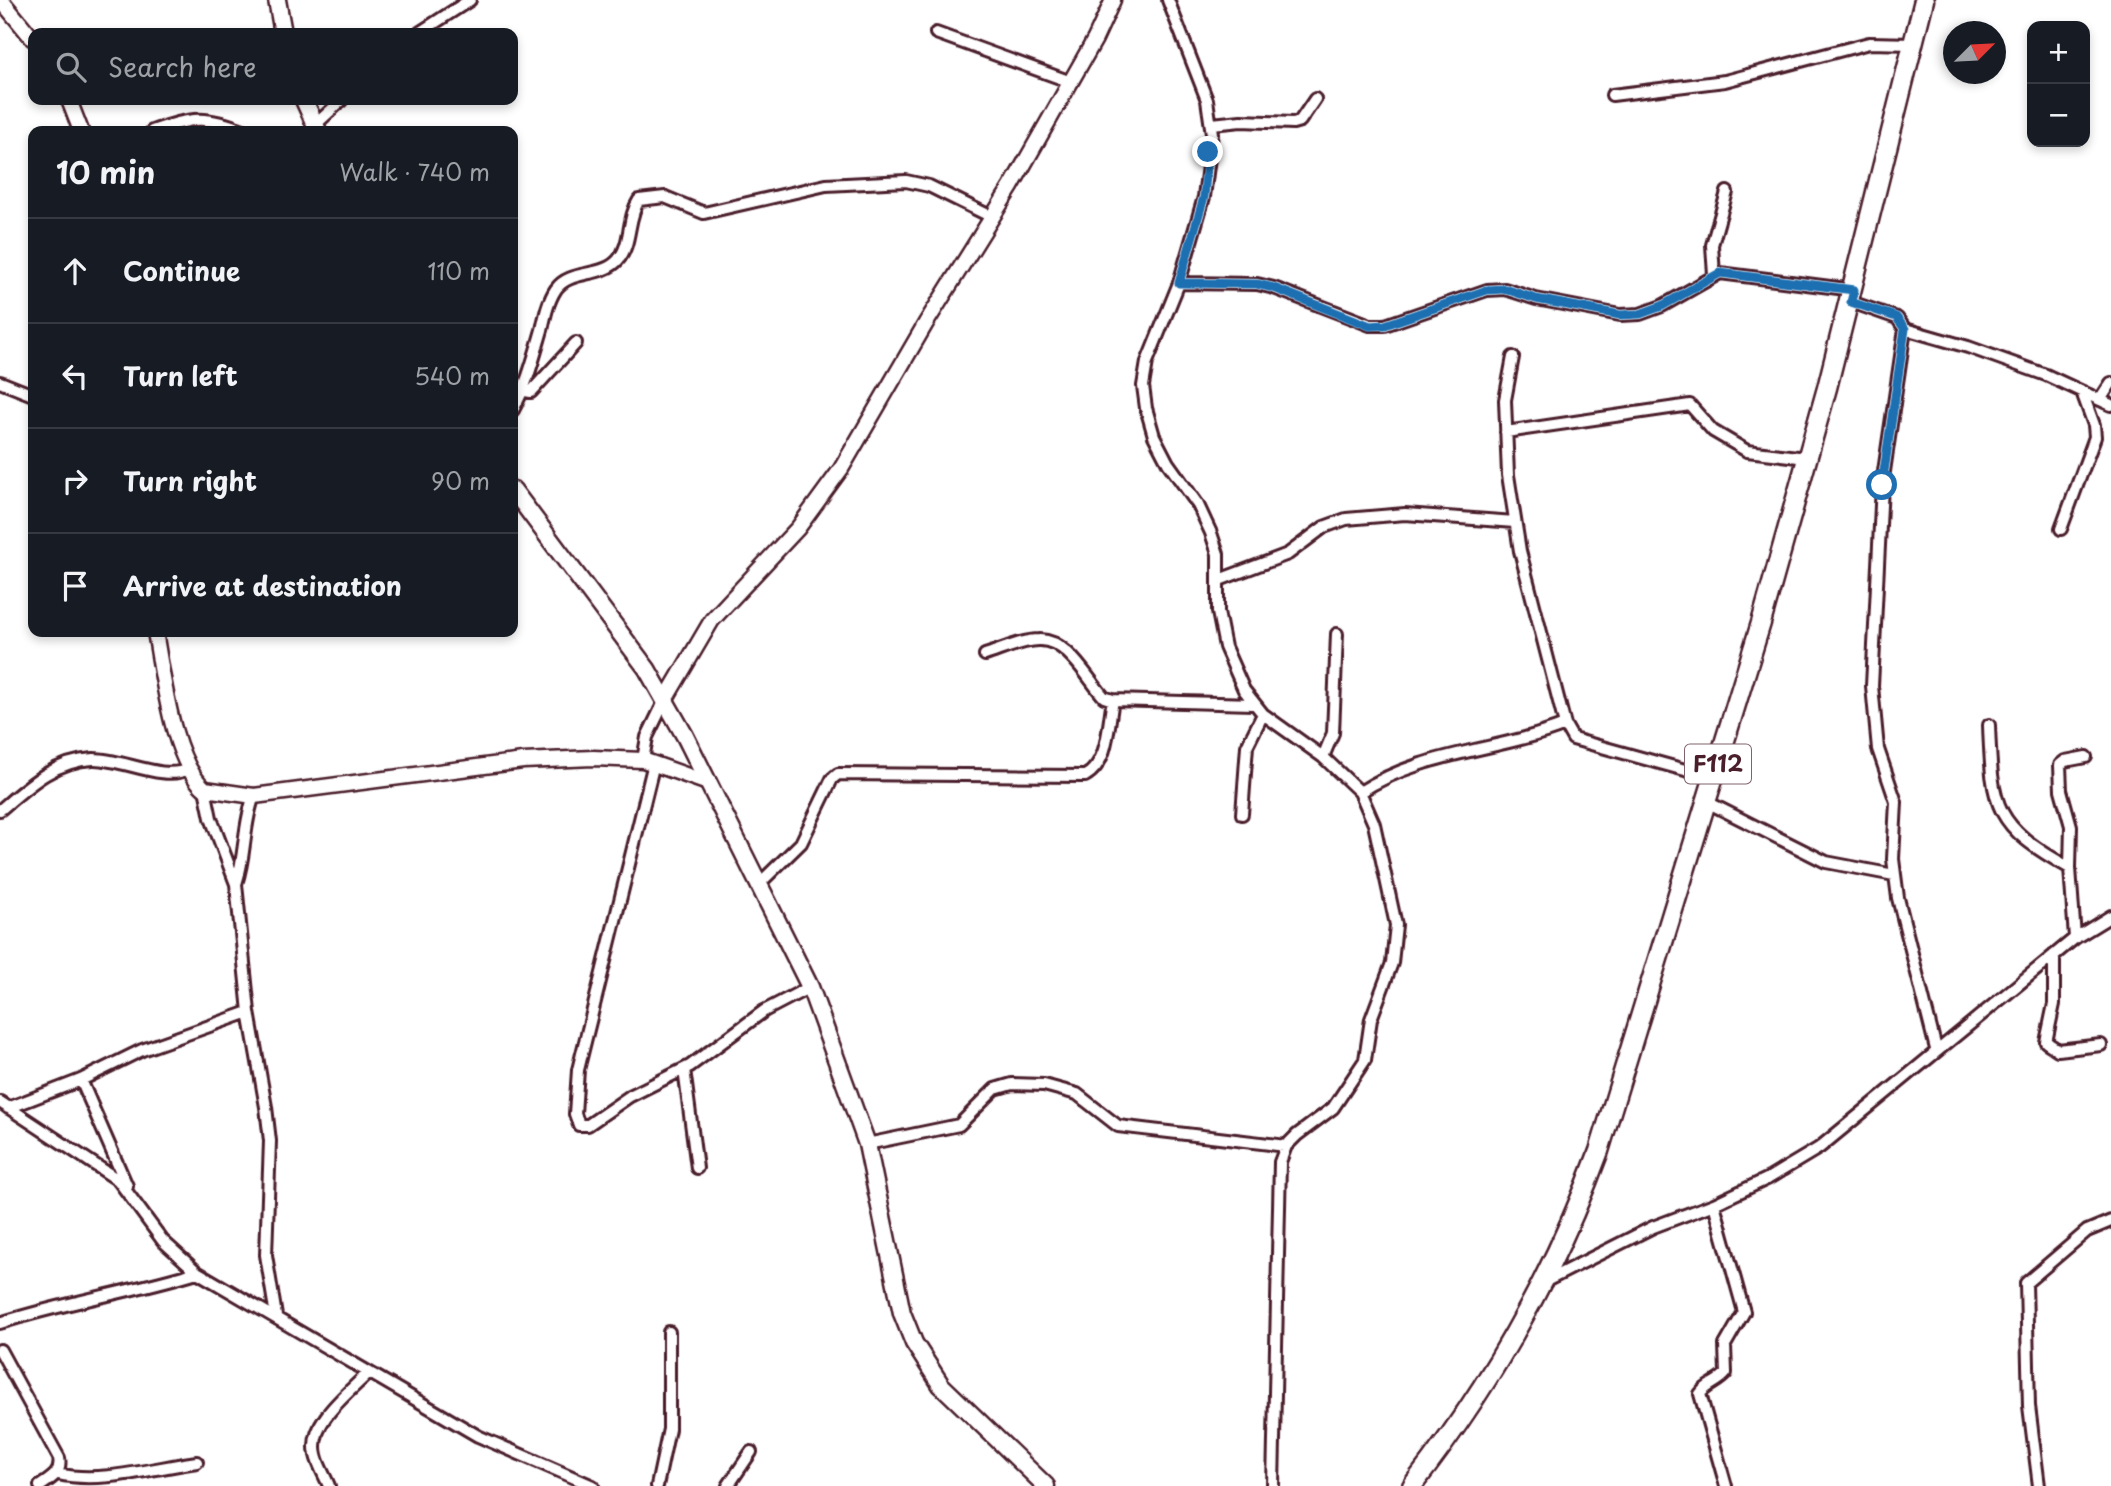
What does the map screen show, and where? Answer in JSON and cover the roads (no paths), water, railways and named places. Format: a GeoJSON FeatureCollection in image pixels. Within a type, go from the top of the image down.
{"type":"FeatureCollection","features":[{"type":"Feature","properties":{"kind":"main road"},"geometry":{"type":"LineString","coordinates":[[277,0],[282,28]]}},
{"type":"Feature","properties":{"kind":"main road","name":"F112"},"geometry":{"type":"LineString","coordinates":[[1412,1486],[1460,1423],[1495,1370],[1544,1282],[1579,1206],[1600,1151],[1707,802],[1807,458],[1852,296],[1924,0]]}},
{"type":"Feature","properties":{"kind":"main road"},"geometry":{"type":"LineString","coordinates":[[306,105],[315,126]]}},
{"type":"Feature","properties":{"kind":"main road"},"geometry":{"type":"LineString","coordinates":[[518,497],[626,638],[665,700],[810,987],[867,1144],[902,1312],[914,1343],[941,1385],[1046,1486]]}},
{"type":"Feature","properties":{"kind":"street"},"geometry":{"type":"LineString","coordinates":[[1,0],[28,32]]}},
{"type":"Feature","properties":{"kind":"street"},"geometry":{"type":"LineString","coordinates":[[427,28],[470,0]]}},
{"type":"Feature","properties":{"kind":"street"},"geometry":{"type":"LineString","coordinates":[[810,987],[764,1011],[684,1069],[630,1096],[588,1125],[579,1125],[575,1114],[578,1070],[648,761],[647,737],[665,700],[712,620],[798,528],[841,469],[1071,82],[1113,0]]}},
{"type":"Feature","properties":{"kind":"street"},"geometry":{"type":"LineString","coordinates":[[1168,0],[1207,100],[1212,124],[1204,197],[1179,283],[1147,362],[1144,397],[1154,436],[1168,463],[1198,505],[1218,554],[1218,612],[1225,647],[1253,704],[1323,757],[1360,792],[1374,824],[1395,925],[1392,963],[1371,1019],[1365,1060],[1333,1108],[1286,1146],[1280,1162],[1277,1183],[1273,1486]]}},
{"type":"Feature","properties":{"kind":"street"},"geometry":{"type":"LineString","coordinates":[[936,33],[1071,82]]}},
{"type":"Feature","properties":{"kind":"street"},"geometry":{"type":"LineString","coordinates":[[1612,95],[1726,81],[1869,43],[1914,44]]}},
{"type":"Feature","properties":{"kind":"street"},"geometry":{"type":"LineString","coordinates":[[1212,124],[1241,121],[1293,123],[1300,121],[1315,99]]}},
{"type":"Feature","properties":{"kind":"street"},"geometry":{"type":"LineString","coordinates":[[71,105],[79,126]]}},
{"type":"Feature","properties":{"kind":"street"},"geometry":{"type":"LineString","coordinates":[[318,126],[337,105]]}},
{"type":"Feature","properties":{"kind":"street"},"geometry":{"type":"LineString","coordinates":[[166,126],[181,121],[208,118],[231,126]]}},
{"type":"Feature","properties":{"kind":"street"},"geometry":{"type":"LineString","coordinates":[[518,388],[528,377],[550,299],[557,287],[566,280],[609,267],[617,261],[624,251],[633,210],[639,200],[665,197],[704,213],[826,185],[906,180],[929,186],[992,217]]}},
{"type":"Feature","properties":{"kind":"street"},"geometry":{"type":"LineString","coordinates":[[1714,275],[1712,245],[1727,192]]}},
{"type":"Feature","properties":{"kind":"street"},"geometry":{"type":"LineString","coordinates":[[1179,283],[1257,284],[1274,288],[1370,326],[1385,325],[1487,290],[1505,289],[1582,309],[1620,315],[1640,314],[1662,306],[1714,275],[1765,277],[1852,296],[1896,317],[1905,329],[1968,347],[2046,375],[2106,402],[2111,383]]}},
{"type":"Feature","properties":{"kind":"street"},"geometry":{"type":"LineString","coordinates":[[1905,329],[1882,485],[1871,686],[1878,750],[1896,802],[1894,876],[1936,1049]]}},
{"type":"Feature","properties":{"kind":"street"},"geometry":{"type":"LineString","coordinates":[[518,390],[531,392],[576,343]]}},
{"type":"Feature","properties":{"kind":"street"},"geometry":{"type":"LineString","coordinates":[[1513,357],[1505,400],[1515,522],[1565,725],[1573,739],[1714,778]]}},
{"type":"Feature","properties":{"kind":"street"},"geometry":{"type":"LineString","coordinates":[[0,382],[28,393]]}},
{"type":"Feature","properties":{"kind":"street"},"geometry":{"type":"LineString","coordinates":[[2061,529],[2095,437],[2082,392]]}},
{"type":"Feature","properties":{"kind":"street"},"geometry":{"type":"LineString","coordinates":[[1506,432],[1690,405],[1713,431],[1747,451],[1807,458]]}},
{"type":"Feature","properties":{"kind":"street"},"geometry":{"type":"LineString","coordinates":[[1219,580],[1288,554],[1324,527],[1346,519],[1405,514],[1515,522]]}},
{"type":"Feature","properties":{"kind":"street"},"geometry":{"type":"LineString","coordinates":[[1323,757],[1333,733],[1337,634]]}},
{"type":"Feature","properties":{"kind":"street"},"geometry":{"type":"LineString","coordinates":[[156,637],[173,718],[188,769],[205,789],[211,818],[236,884],[249,1012],[270,1141],[266,1255],[276,1316]]}},
{"type":"Feature","properties":{"kind":"street"},"geometry":{"type":"LineString","coordinates":[[985,655],[1037,639],[1057,644],[1104,697],[1112,701],[1253,704]]}},
{"type":"Feature","properties":{"kind":"street"},"geometry":{"type":"LineString","coordinates":[[759,884],[801,844],[832,779],[838,774],[1085,776],[1093,771],[1103,752],[1112,701]]}},
{"type":"Feature","properties":{"kind":"street"},"geometry":{"type":"LineString","coordinates":[[1242,814],[1247,746],[1263,714]]}},
{"type":"Feature","properties":{"kind":"street"},"geometry":{"type":"LineString","coordinates":[[1360,792],[1387,775],[1413,764],[1528,739],[1565,725]]}},
{"type":"Feature","properties":{"kind":"street"},"geometry":{"type":"LineString","coordinates":[[1989,725],[1991,785],[2008,824],[2033,848],[2070,868]]}},
{"type":"Feature","properties":{"kind":"street"},"geometry":{"type":"LineString","coordinates":[[2075,938],[2070,868],[2071,827],[2061,790],[2060,765],[2065,761],[2087,758]]}},
{"type":"Feature","properties":{"kind":"street"},"geometry":{"type":"LineString","coordinates":[[0,810],[39,776],[90,759],[108,760],[175,774],[188,769]]}},
{"type":"Feature","properties":{"kind":"street"},"geometry":{"type":"LineString","coordinates":[[205,789],[254,796],[523,761],[648,761],[708,783]]}},
{"type":"Feature","properties":{"kind":"street"},"geometry":{"type":"LineString","coordinates":[[236,884],[244,862],[247,820],[254,796]]}},
{"type":"Feature","properties":{"kind":"street"},"geometry":{"type":"LineString","coordinates":[[1707,802],[1826,862],[1894,876]]}},
{"type":"Feature","properties":{"kind":"street"},"geometry":{"type":"LineString","coordinates":[[1544,1282],[1653,1227],[1714,1204],[1769,1178],[1819,1148],[1936,1049],[2075,938],[2111,916]]}},
{"type":"Feature","properties":{"kind":"street"},"geometry":{"type":"LineString","coordinates":[[2054,955],[2054,1004],[2046,1042],[2058,1050],[2101,1045]]}},
{"type":"Feature","properties":{"kind":"street"},"geometry":{"type":"LineString","coordinates":[[4,1105],[81,1080],[142,1050],[249,1012]]}},
{"type":"Feature","properties":{"kind":"street"},"geometry":{"type":"LineString","coordinates":[[684,1069],[697,1168]]}},
{"type":"Feature","properties":{"kind":"street"},"geometry":{"type":"LineString","coordinates":[[81,1080],[127,1189],[163,1241],[197,1272],[478,1436],[593,1486]]}},
{"type":"Feature","properties":{"kind":"street"},"geometry":{"type":"LineString","coordinates":[[867,1144],[959,1125],[995,1089],[1012,1084],[1044,1086],[1077,1094],[1118,1126],[1286,1146]]}},
{"type":"Feature","properties":{"kind":"street"},"geometry":{"type":"LineString","coordinates":[[4,1105],[127,1189]]}},
{"type":"Feature","properties":{"kind":"street"},"geometry":{"type":"LineString","coordinates":[[1714,1204],[1744,1312],[1725,1345],[1726,1373],[1717,1382],[1704,1387],[1700,1394],[1726,1486]]}},
{"type":"Feature","properties":{"kind":"street"},"geometry":{"type":"LineString","coordinates":[[2039,1486],[2029,1406],[2025,1283],[2087,1231],[2111,1221]]}},
{"type":"Feature","properties":{"kind":"street"},"geometry":{"type":"LineString","coordinates":[[0,1322],[81,1300],[147,1288],[197,1272]]}},
{"type":"Feature","properties":{"kind":"street"},"geometry":{"type":"LineString","coordinates":[[657,1486],[670,1429],[669,1332]]}},
{"type":"Feature","properties":{"kind":"street"},"geometry":{"type":"LineString","coordinates":[[0,1350],[59,1458],[61,1466],[58,1474],[40,1486]]}},
{"type":"Feature","properties":{"kind":"street"},"geometry":{"type":"LineString","coordinates":[[329,1486],[316,1455],[314,1440],[319,1425],[368,1373]]}},
{"type":"Feature","properties":{"kind":"street"},"geometry":{"type":"LineString","coordinates":[[728,1486],[751,1452]]}},
{"type":"Feature","properties":{"kind":"street"},"geometry":{"type":"LineString","coordinates":[[58,1474],[74,1478],[197,1462]]}}]}
